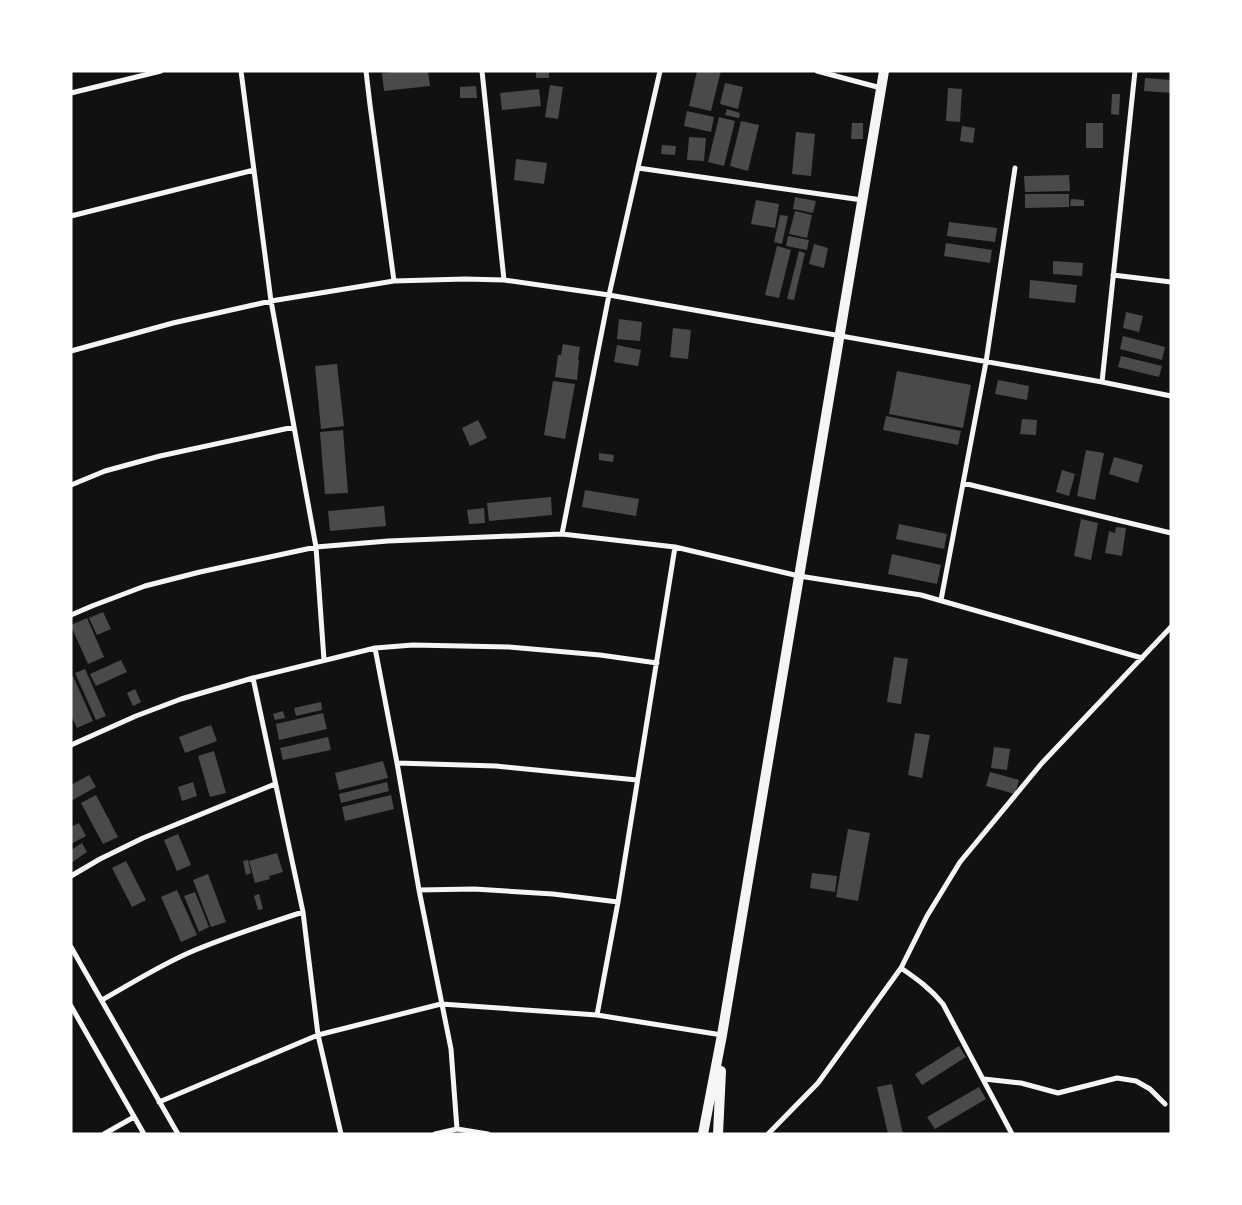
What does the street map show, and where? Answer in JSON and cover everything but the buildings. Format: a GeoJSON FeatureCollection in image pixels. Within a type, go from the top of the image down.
{"type":"FeatureCollection","features":[{"type":"Feature","properties":{"kind":"main road"},"geometry":{"type":"LineString","coordinates":[[703,1134],[722,1036],[884,71]]}},
{"type":"Feature","properties":{"kind":"main road"},"geometry":{"type":"LineString","coordinates":[[718,1134],[722,1036]]}},
{"type":"Feature","properties":{"kind":"street"},"geometry":{"type":"LineString","coordinates":[[71,93],[161,71]]}},
{"type":"Feature","properties":{"kind":"street"},"geometry":{"type":"LineString","coordinates":[[241,71],[271,301],[316,547],[324,660]]}},
{"type":"Feature","properties":{"kind":"street"},"geometry":{"type":"LineString","coordinates":[[366,71],[394,281]]}},
{"type":"Feature","properties":{"kind":"street"},"geometry":{"type":"LineString","coordinates":[[482,71],[504,280]]}},
{"type":"Feature","properties":{"kind":"street"},"geometry":{"type":"LineString","coordinates":[[562,534],[609,295],[660,71]]}},
{"type":"Feature","properties":{"kind":"street"},"geometry":{"type":"LineString","coordinates":[[817,71],[881,88]]}},
{"type":"Feature","properties":{"kind":"street"},"geometry":{"type":"LineString","coordinates":[[1102,382],[1135,71]]}},
{"type":"Feature","properties":{"kind":"street"},"geometry":{"type":"LineString","coordinates":[[638,168],[862,200]]}},
{"type":"Feature","properties":{"kind":"street"},"geometry":{"type":"LineString","coordinates":[[941,600],[986,362],[1016,168]]}},
{"type":"Feature","properties":{"kind":"street"},"geometry":{"type":"LineString","coordinates":[[71,216],[254,170]]}},
{"type":"Feature","properties":{"kind":"street"},"geometry":{"type":"LineString","coordinates":[[1113,275],[1171,282]]}},
{"type":"Feature","properties":{"kind":"street"},"geometry":{"type":"LineString","coordinates":[[71,351],[173,323],[271,301],[394,281],[504,280],[609,295],[1102,382],[1171,396]]}},
{"type":"Feature","properties":{"kind":"street"},"geometry":{"type":"LineString","coordinates":[[71,485],[105,471],[151,459],[294,427]]}},
{"type":"Feature","properties":{"kind":"street"},"geometry":{"type":"LineString","coordinates":[[963,483],[1171,533]]}},
{"type":"Feature","properties":{"kind":"street"},"geometry":{"type":"LineString","coordinates":[[71,615],[145,586],[316,547],[398,541],[562,534],[675,547],[799,576],[921,595],[1142,658]]}},
{"type":"Feature","properties":{"kind":"street"},"geometry":{"type":"LineString","coordinates":[[597,1015],[618,902],[675,547]]}},
{"type":"Feature","properties":{"kind":"street"},"geometry":{"type":"LineString","coordinates":[[768,1134],[818,1083],[901,968],[927,916],[960,862],[1042,763],[1171,627]]}},
{"type":"Feature","properties":{"kind":"street"},"geometry":{"type":"LineString","coordinates":[[71,745],[136,716],[181,699],[253,678],[375,648],[414,645],[509,647],[600,655],[657,663]]}},
{"type":"Feature","properties":{"kind":"street"},"geometry":{"type":"LineString","coordinates":[[375,648],[419,890],[451,1049],[457,1130]]}},
{"type":"Feature","properties":{"kind":"street"},"geometry":{"type":"LineString","coordinates":[[253,678],[302,912],[318,1035],[341,1134]]}},
{"type":"Feature","properties":{"kind":"street"},"geometry":{"type":"LineString","coordinates":[[397,763],[496,766],[637,780]]}},
{"type":"Feature","properties":{"kind":"street"},"geometry":{"type":"LineString","coordinates":[[71,876],[142,838],[275,784]]}},
{"type":"Feature","properties":{"kind":"street"},"geometry":{"type":"LineString","coordinates":[[419,890],[474,889],[553,894],[618,902]]}},
{"type":"Feature","properties":{"kind":"street"},"geometry":{"type":"LineString","coordinates":[[102,1000],[191,952],[229,936],[302,912]]}},
{"type":"Feature","properties":{"kind":"street"},"geometry":{"type":"LineString","coordinates":[[71,946],[178,1134]]}},
{"type":"Feature","properties":{"kind":"street"},"geometry":{"type":"LineString","coordinates":[[901,968],[923,983],[943,1004],[1012,1134]]}},
{"type":"Feature","properties":{"kind":"street"},"geometry":{"type":"LineString","coordinates":[[159,1102],[318,1035],[441,1004],[597,1015],[722,1036]]}},
{"type":"Feature","properties":{"kind":"street"},"geometry":{"type":"LineString","coordinates":[[71,1006],[74,1016],[144,1134]]}},
{"type":"Feature","properties":{"kind":"street"},"geometry":{"type":"LineString","coordinates":[[984,1079],[1021,1083],[1058,1093],[1117,1078],[1136,1081],[1150,1090],[1165,1104]]}},
{"type":"Feature","properties":{"kind":"street"},"geometry":{"type":"LineString","coordinates":[[104,1134],[134,1117]]}},
{"type":"Feature","properties":{"kind":"street"},"geometry":{"type":"LineString","coordinates":[[435,1134],[457,1130],[488,1134]]}}]}
